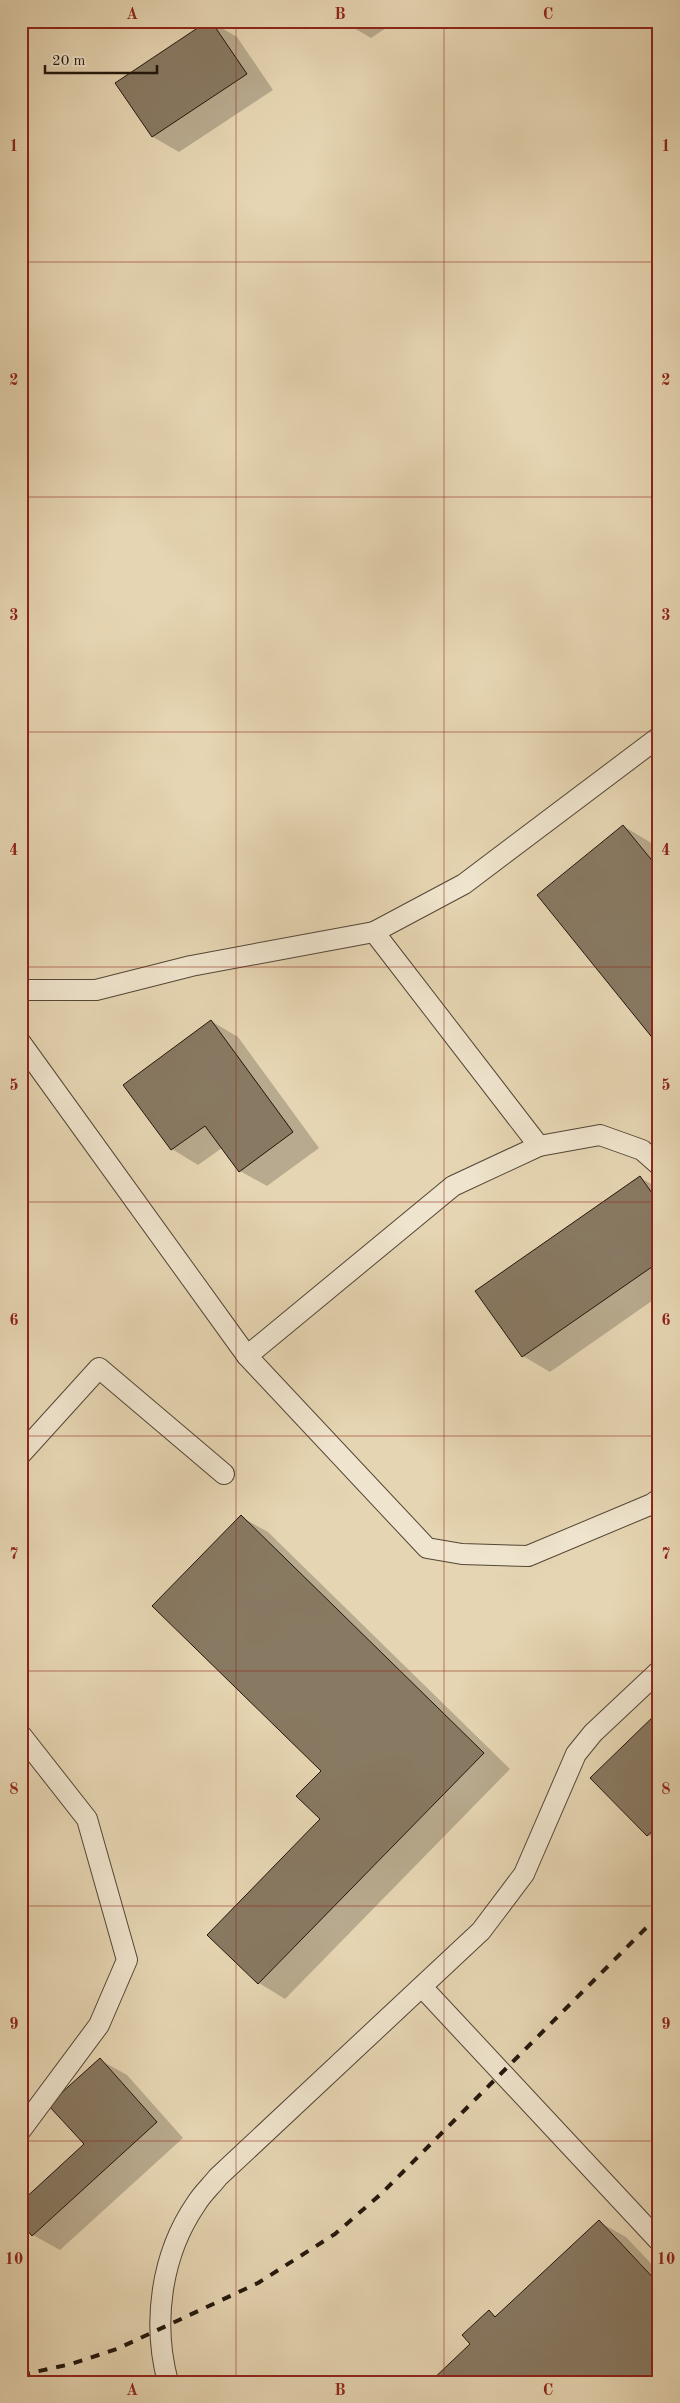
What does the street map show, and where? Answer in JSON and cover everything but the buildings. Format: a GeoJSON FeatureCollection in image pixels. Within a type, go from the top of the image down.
{"type":"FeatureCollection","features":[{"type":"Feature","properties":{"kind":"lane"},"geometry":{"type":"LineString","coordinates":[[21,990],[96,990],[191,966],[374,932],[464,884],[659,737]]}},
{"type":"Feature","properties":{"kind":"lane"},"geometry":{"type":"LineString","coordinates":[[374,932],[539,1146]]}},
{"type":"Feature","properties":{"kind":"lane"},"geometry":{"type":"LineString","coordinates":[[21,1043],[247,1356],[427,1548],[462,1554],[528,1556],[652,1504],[659,1498]]}},
{"type":"Feature","properties":{"kind":"lane"},"geometry":{"type":"LineString","coordinates":[[247,1356],[453,1186],[539,1146],[600,1135],[642,1150],[659,1165]]}},
{"type":"Feature","properties":{"kind":"lane"},"geometry":{"type":"LineString","coordinates":[[21,1454],[99,1368],[224,1474]]}},
{"type":"Feature","properties":{"kind":"lane"},"geometry":{"type":"LineString","coordinates":[[168,2382],[159,2330],[162,2292],[182,2227],[196,2203],[218,2177],[481,1931],[524,1874],[576,1754],[593,1733],[659,1671]]}},
{"type":"Feature","properties":{"kind":"lane"},"geometry":{"type":"LineString","coordinates":[[21,1735],[87,1819],[127,1960],[99,2025],[21,2130]]}},
{"type":"Feature","properties":{"kind":"lane"},"geometry":{"type":"LineString","coordinates":[[422,1987],[659,2241]]}},
{"type":"Feature","properties":{"kind":"railway"},"geometry":{"type":"LineString","coordinates":[[21,2375],[71,2364],[117,2349],[258,2283],[335,2234],[381,2194],[659,1915]]}}]}
